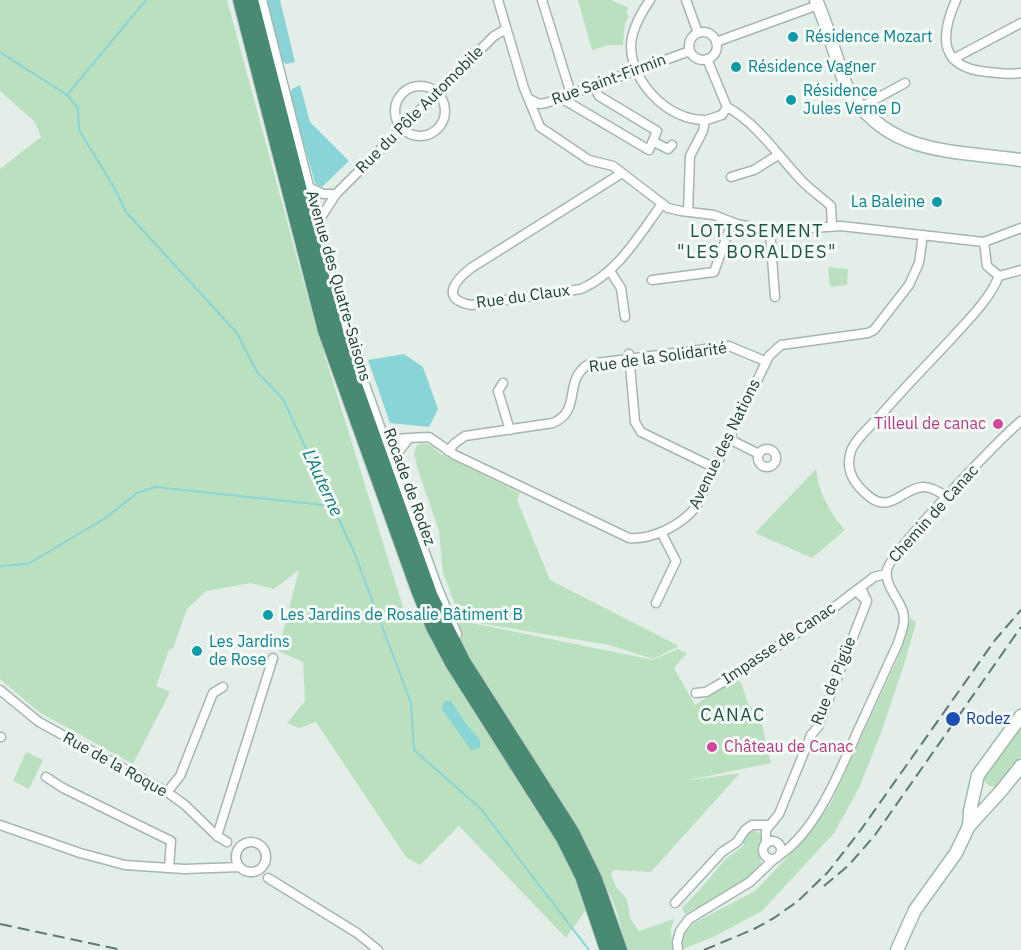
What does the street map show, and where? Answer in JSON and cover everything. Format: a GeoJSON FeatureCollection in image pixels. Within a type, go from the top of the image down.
{"type":"FeatureCollection","features":[{"type":"Feature","properties":{"kind":"highway","name":"Rocade de Rodez"},"geometry":{"type":"LineString","coordinates":[[240,0],[325,332],[418,590],[433,627],[452,663],[563,838],[582,876],[607,950]]}},
{"type":"Feature","properties":{"kind":"highway","name":"Rocade de Rodez"},"geometry":{"type":"LineString","coordinates":[[251,0],[337,335],[431,597],[463,661],[572,832],[596,879],[620,950]]}},
{"type":"Feature","properties":{"kind":"highway"},"geometry":{"type":"LineString","coordinates":[[457,634],[538,768],[544,786]]}},
{"type":"Feature","properties":{"kind":"main road"},"geometry":{"type":"LineString","coordinates":[[817,3],[846,86],[861,106],[885,130],[915,144],[953,152],[1021,160]]}},
{"type":"Feature","properties":{"kind":"main road"},"geometry":{"type":"LineString","coordinates":[[969,826],[978,775],[1021,716]]}},
{"type":"Feature","properties":{"kind":"main road"},"geometry":{"type":"LineString","coordinates":[[897,950],[915,910],[956,852],[969,826],[1002,791],[1021,766]]}},
{"type":"Feature","properties":{"kind":"street","name":"Avenue des Quatre-Saisons"},"geometry":{"type":"LineString","coordinates":[[262,0],[352,348],[437,586],[457,634]]}},
{"type":"Feature","properties":{"kind":"street"},"geometry":{"type":"LineString","coordinates":[[498,0],[528,98],[537,122],[544,132],[589,160],[613,166],[668,208],[714,215],[770,231],[832,226],[871,228],[984,242],[1021,228]]}},
{"type":"Feature","properties":{"kind":"street"},"geometry":{"type":"LineString","coordinates":[[542,0],[571,94]]}},
{"type":"Feature","properties":{"kind":"street"},"geometry":{"type":"LineString","coordinates":[[650,0],[636,23],[632,47],[637,70],[652,97],[670,109],[705,120],[722,115],[728,107]]}},
{"type":"Feature","properties":{"kind":"street"},"geometry":{"type":"LineString","coordinates":[[686,0],[698,33]]}},
{"type":"Feature","properties":{"kind":"street"},"geometry":{"type":"LineString","coordinates":[[956,0],[946,28],[947,47],[953,59],[961,67],[972,71],[1013,75],[1021,73]]}},
{"type":"Feature","properties":{"kind":"street"},"geometry":{"type":"LineString","coordinates":[[716,42],[817,3]]}},
{"type":"Feature","properties":{"kind":"street"},"geometry":{"type":"LineString","coordinates":[[953,59],[1021,23]]}},
{"type":"Feature","properties":{"kind":"street","name":"Rue du Pôle Automobile"},"geometry":{"type":"LineString","coordinates":[[318,222],[336,194],[494,36],[506,28]]}},
{"type":"Feature","properties":{"kind":"street"},"geometry":{"type":"LineString","coordinates":[[698,33],[707,33],[716,42],[716,51],[707,59],[696,58],[690,51],[691,40],[698,33]]}},
{"type":"Feature","properties":{"kind":"street","name":"Rue Saint-Firmin"},"geometry":{"type":"LineString","coordinates":[[528,98],[539,104],[561,98],[690,51]]}},
{"type":"Feature","properties":{"kind":"street"},"geometry":{"type":"LineString","coordinates":[[707,59],[728,107],[764,138],[804,182],[831,206],[832,226]]}},
{"type":"Feature","properties":{"kind":"street"},"geometry":{"type":"LineString","coordinates":[[861,106],[905,83]]}},
{"type":"Feature","properties":{"kind":"street"},"geometry":{"type":"LineString","coordinates":[[561,98],[649,150],[657,131],[599,96],[593,86]]}},
{"type":"Feature","properties":{"kind":"street"},"geometry":{"type":"LineString","coordinates":[[415,87],[430,89],[437,93],[444,108],[440,125],[434,131],[421,136],[408,133],[402,128],[395,115],[397,100],[402,94],[415,87]]}},
{"type":"Feature","properties":{"kind":"street"},"geometry":{"type":"LineString","coordinates":[[537,122],[536,113],[539,104]]}},
{"type":"Feature","properties":{"kind":"street"},"geometry":{"type":"LineString","coordinates":[[688,212],[690,156],[703,131],[705,120]]}},
{"type":"Feature","properties":{"kind":"street"},"geometry":{"type":"LineString","coordinates":[[654,142],[668,149],[672,145]]}},
{"type":"Feature","properties":{"kind":"street"},"geometry":{"type":"LineString","coordinates":[[731,177],[754,170],[778,155]]}},
{"type":"Feature","properties":{"kind":"street","name":"Rue du Claux"},"geometry":{"type":"LineString","coordinates":[[622,173],[456,279],[453,289],[455,298],[461,303],[472,305],[581,289],[596,283],[610,271],[662,204]]}},
{"type":"Feature","properties":{"kind":"street"},"geometry":{"type":"LineString","coordinates":[[309,187],[322,194],[336,194]]}},
{"type":"Feature","properties":{"kind":"street"},"geometry":{"type":"LineString","coordinates":[[652,280],[714,272],[732,222]]}},
{"type":"Feature","properties":{"kind":"street"},"geometry":{"type":"LineString","coordinates":[[770,231],[775,297]]}},
{"type":"Feature","properties":{"kind":"street","name":"Avenue des Nations"},"geometry":{"type":"LineString","coordinates":[[383,434],[394,439],[429,437],[448,451],[629,538],[639,539],[661,532],[690,514],[696,507],[765,361],[774,350],[781,345],[868,333],[874,330],[909,285],[919,263],[923,235]]}},
{"type":"Feature","properties":{"kind":"street"},"geometry":{"type":"LineString","coordinates":[[984,242],[987,266],[999,276]]}},
{"type":"Feature","properties":{"kind":"street"},"geometry":{"type":"LineString","coordinates":[[999,276],[1021,270]]}},
{"type":"Feature","properties":{"kind":"street"},"geometry":{"type":"LineString","coordinates":[[610,271],[621,288],[625,317]]}},
{"type":"Feature","properties":{"kind":"street"},"geometry":{"type":"LineString","coordinates":[[947,497],[934,489],[921,487],[888,502],[879,502],[853,481],[849,467],[851,450],[888,406],[972,315],[994,289],[999,276]]}},
{"type":"Feature","properties":{"kind":"street","name":"Rue de la Solidarité"},"geometry":{"type":"LineString","coordinates":[[448,451],[465,436],[553,423],[562,419],[568,411],[576,377],[580,369],[589,364],[629,356],[729,346],[765,361]]}},
{"type":"Feature","properties":{"kind":"street"},"geometry":{"type":"LineString","coordinates":[[629,356],[635,422],[641,432],[714,468]]}},
{"type":"Feature","properties":{"kind":"street"},"geometry":{"type":"LineString","coordinates":[[503,383],[498,391],[510,430]]}},
{"type":"Feature","properties":{"kind":"street","name":"Chemin de Canac"},"geometry":{"type":"LineString","coordinates":[[775,854],[792,844],[820,807],[839,773],[904,627],[903,612],[886,574],[892,558],[1021,421]]}},
{"type":"Feature","properties":{"kind":"street"},"geometry":{"type":"LineString","coordinates":[[394,464],[409,438]]}},
{"type":"Feature","properties":{"kind":"street"},"geometry":{"type":"LineString","coordinates":[[729,439],[759,454]]}},
{"type":"Feature","properties":{"kind":"street"},"geometry":{"type":"LineString","coordinates":[[656,603],[676,561],[661,532]]}},
{"type":"Feature","properties":{"kind":"street"},"geometry":{"type":"LineString","coordinates":[[858,589],[874,577],[886,574]]}},
{"type":"Feature","properties":{"kind":"street","name":"Rue de Pigüe"},"geometry":{"type":"LineString","coordinates":[[769,825],[780,814],[811,735],[818,727],[867,601],[860,595],[858,589]]}},
{"type":"Feature","properties":{"kind":"street","name":"Impasse de Canac"},"geometry":{"type":"LineString","coordinates":[[696,693],[706,692],[735,675],[858,589]]}},
{"type":"Feature","properties":{"kind":"street"},"geometry":{"type":"LineString","coordinates":[[217,837],[273,658]]}},
{"type":"Feature","properties":{"kind":"street"},"geometry":{"type":"LineString","coordinates":[[167,792],[180,776],[213,693],[223,687]]}},
{"type":"Feature","properties":{"kind":"street","name":"Rue de la Roque"},"geometry":{"type":"LineString","coordinates":[[0,690],[39,722],[167,792],[185,805],[217,837],[227,842],[244,844]]}},
{"type":"Feature","properties":{"kind":"street"},"geometry":{"type":"LineString","coordinates":[[46,777],[63,788],[171,841],[169,868]]}},
{"type":"Feature","properties":{"kind":"street"},"geometry":{"type":"LineString","coordinates":[[0,825],[80,853],[116,862],[169,868],[227,867],[237,860],[244,844],[253,843],[262,848],[268,878]]}},
{"type":"Feature","properties":{"kind":"street"},"geometry":{"type":"LineString","coordinates":[[675,903],[722,852],[737,842],[745,830],[752,825],[769,825],[768,843],[763,852],[775,854]]}},
{"type":"Feature","properties":{"kind":"street","name":"Rue de la Roque"},"geometry":{"type":"LineString","coordinates":[[227,842],[237,860]]}},
{"type":"Feature","properties":{"kind":"street"},"geometry":{"type":"LineString","coordinates":[[678,950],[677,942],[680,931],[689,920],[734,893],[763,869],[775,854],[776,842],[768,843]]}},
{"type":"Feature","properties":{"kind":"street"},"geometry":{"type":"LineString","coordinates":[[237,860],[246,872],[254,872],[268,878],[357,933],[378,950]]}},
{"type":"Feature","properties":{"kind":"street"},"geometry":{"type":"LineString","coordinates":[[254,872],[264,863]]}},
{"type":"Feature","properties":{"kind":"green space"},"geometry":{"type":"Polygon","coordinates":[[[0,0],[227,0],[315,324],[407,620],[472,623],[653,660],[678,649],[687,653],[674,668],[695,705],[738,678],[748,704],[760,716],[771,763],[684,781],[740,773],[651,872],[614,870],[611,874],[616,887],[627,899],[630,918],[639,931],[674,919],[671,928],[672,950],[626,950],[618,916],[604,884],[566,938],[459,826],[420,865],[406,857],[316,722],[299,728],[287,723],[305,701],[303,662],[278,651],[299,570],[274,589],[251,583],[206,591],[187,609],[156,686],[170,692],[133,764],[39,712],[0,679],[0,169],[41,137],[35,122],[0,91],[0,0]]]}},
{"type":"Feature","properties":{"kind":"green space"},"geometry":{"type":"Polygon","coordinates":[[[578,0],[611,0],[629,8],[626,13],[629,16],[625,24],[623,45],[609,45],[592,50],[578,0]]]}},
{"type":"Feature","properties":{"kind":"green space"},"geometry":{"type":"Polygon","coordinates":[[[828,267],[848,269],[847,285],[830,287],[828,267]]]}},
{"type":"Feature","properties":{"kind":"green space"},"geometry":{"type":"Polygon","coordinates":[[[422,443],[430,445],[441,454],[520,493],[517,500],[550,580],[679,646],[653,659],[609,645],[461,620],[443,573],[439,531],[414,453],[417,445],[422,443]]]}},
{"type":"Feature","properties":{"kind":"green space"},"geometry":{"type":"Polygon","coordinates":[[[816,469],[826,502],[845,530],[812,558],[755,533],[816,469]]]}},
{"type":"Feature","properties":{"kind":"green space"},"geometry":{"type":"Polygon","coordinates":[[[911,618],[916,623],[881,733],[859,788],[834,833],[762,911],[713,937],[683,949],[680,939],[694,923],[755,891],[795,849],[830,805],[898,658],[911,618]]]}},
{"type":"Feature","properties":{"kind":"green space"},"geometry":{"type":"Polygon","coordinates":[[[1021,722],[1021,756],[1000,787],[989,786],[984,781],[984,772],[990,770],[1015,736],[1021,722]]]}},
{"type":"Feature","properties":{"kind":"green space"},"geometry":{"type":"Polygon","coordinates":[[[26,752],[43,760],[29,789],[13,781],[26,752]]]}},
{"type":"Feature","properties":{"kind":"green space"},"geometry":{"type":"Polygon","coordinates":[[[759,832],[763,840],[759,849],[761,863],[754,872],[736,886],[685,914],[682,908],[725,860],[744,845],[742,840],[748,833],[759,832]]]}},
{"type":"Feature","properties":{"kind":"water"},"geometry":{"type":"Polygon","coordinates":[[[268,0],[280,0],[295,62],[286,64],[281,60],[268,0]]]}},
{"type":"Feature","properties":{"kind":"water"},"geometry":{"type":"Polygon","coordinates":[[[300,85],[310,122],[349,161],[322,187],[315,183],[290,95],[292,89],[300,85]]]}},
{"type":"Feature","properties":{"kind":"water"},"geometry":{"type":"Polygon","coordinates":[[[404,354],[423,367],[438,409],[429,427],[390,423],[368,360],[404,354]]]}},
{"type":"Feature","properties":{"kind":"water"},"geometry":{"type":"Polygon","coordinates":[[[444,701],[451,701],[480,740],[480,748],[471,750],[442,709],[444,701]]]}},
{"type":"Feature","properties":{"kind":"waterway"},"geometry":{"type":"LineString","coordinates":[[67,95],[146,0]]}},
{"type":"Feature","properties":{"kind":"waterway","name":"L'Auterne"},"geometry":{"type":"LineString","coordinates":[[0,52],[67,95],[78,108],[79,130],[115,189],[126,212],[237,333],[257,372],[283,399],[354,552],[411,703],[414,750],[481,809],[589,950]]}},
{"type":"Feature","properties":{"kind":"waterway"},"geometry":{"type":"LineString","coordinates":[[0,566],[28,564],[107,517],[137,493],[155,487],[333,506]]}},
{"type":"Feature","properties":{"kind":"railway"},"geometry":{"type":"LineString","coordinates":[[704,950],[774,918],[798,901],[828,872],[860,831],[995,640],[1021,610]]}},
{"type":"Feature","properties":{"kind":"railway"},"geometry":{"type":"LineString","coordinates":[[824,886],[849,865],[875,835],[1021,627]]}},
{"type":"Feature","properties":{"kind":"railway"},"geometry":{"type":"LineString","coordinates":[[0,924],[122,950]]}},
{"type":"Feature","properties":{"kind":"place","name":"Résidence Mozart"},"geometry":{"type":"Point","coordinates":[793,37]}},
{"type":"Feature","properties":{"kind":"place","name":"Résidence Vagner"},"geometry":{"type":"Point","coordinates":[736,67]}},
{"type":"Feature","properties":{"kind":"place","name":"Résidence Jules Verne D"},"geometry":{"type":"Point","coordinates":[791,100]}},
{"type":"Feature","properties":{"kind":"place","name":"La Baleine"},"geometry":{"type":"Point","coordinates":[937,202]}},
{"type":"Feature","properties":{"kind":"place","name":"Tilleul de canac"},"geometry":{"type":"Point","coordinates":[998,424]}},
{"type":"Feature","properties":{"kind":"place","name":"Les Jardins de Rosalie Bâtiment B"},"geometry":{"type":"Point","coordinates":[268,615]}},
{"type":"Feature","properties":{"kind":"place","name":"Les Jardins de Rose"},"geometry":{"type":"Point","coordinates":[197,651]}},
{"type":"Feature","properties":{"kind":"place","name":"Rodez"},"geometry":{"type":"Point","coordinates":[953,719]}},
{"type":"Feature","properties":{"kind":"place","name":"Château de Canac"},"geometry":{"type":"Point","coordinates":[712,747]}},
{"type":"Feature","properties":{"kind":"district","name":"LOTISSEMENT \"LES BORALDES\""},"geometry":{"type":"Point","coordinates":[757,242]}},
{"type":"Feature","properties":{"kind":"district","name":"CANAC"},"geometry":{"type":"Point","coordinates":[733,716]}}]}
